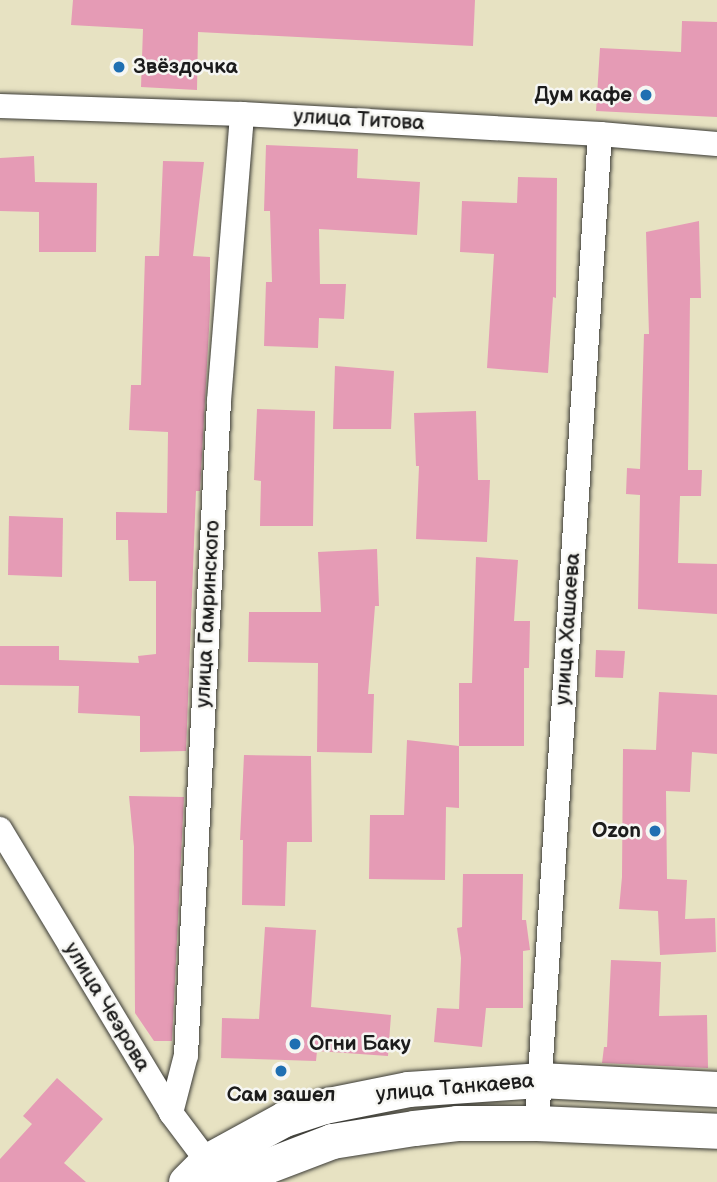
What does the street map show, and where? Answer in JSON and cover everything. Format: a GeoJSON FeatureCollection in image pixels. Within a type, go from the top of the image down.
{"type":"FeatureCollection","features":[{"type":"Feature","properties":{"kind":"main road","name":"улица Танкаева"},"geometry":{"type":"LineString","coordinates":[[204,1175],[284,1119],[324,1105],[408,1089],[539,1080],[717,1089]]}},
{"type":"Feature","properties":{"kind":"main road","name":"улица Танкаева"},"geometry":{"type":"LineString","coordinates":[[237,1182],[284,1158],[332,1142],[457,1123],[537,1123],[717,1131]]}},
{"type":"Feature","properties":{"kind":"street","name":"улица Титова"},"geometry":{"type":"LineString","coordinates":[[0,106],[242,114],[600,134],[717,144]]}},
{"type":"Feature","properties":{"kind":"street","name":"улица Гамринского"},"geometry":{"type":"LineString","coordinates":[[171,1113],[187,1055],[219,401],[242,114]]}},
{"type":"Feature","properties":{"kind":"street","name":"улица Хашаева"},"geometry":{"type":"LineString","coordinates":[[537,1123],[600,134]]}},
{"type":"Feature","properties":{"kind":"street","name":"улица Чеэрова"},"geometry":{"type":"LineString","coordinates":[[0,829],[171,1113],[204,1175]]}},
{"type":"Feature","properties":{"kind":"building"},"geometry":{"type":"Polygon","coordinates":[[[73,0],[475,0],[473,46],[198,32],[197,90],[141,87],[143,29],[71,25],[73,0]]]}},
{"type":"Feature","properties":{"kind":"building"},"geometry":{"type":"Polygon","coordinates":[[[682,21],[717,22],[717,117],[596,111],[600,48],[681,52],[682,21]]]}},
{"type":"Feature","properties":{"kind":"building"},"geometry":{"type":"Polygon","coordinates":[[[266,145],[358,149],[357,178],[420,182],[417,235],[319,229],[320,284],[346,284],[344,319],[319,318],[318,348],[264,346],[266,282],[272,282],[270,211],[264,211],[266,145]]]}},
{"type":"Feature","properties":{"kind":"building"},"geometry":{"type":"Polygon","coordinates":[[[34,156],[35,182],[97,183],[96,252],[39,252],[39,212],[0,211],[0,158],[34,156]]]}},
{"type":"Feature","properties":{"kind":"building"},"geometry":{"type":"Polygon","coordinates":[[[163,161],[204,162],[193,256],[210,257],[210,311],[200,491],[196,491],[186,751],[140,752],[140,716],[78,713],[79,686],[0,685],[0,646],[59,646],[59,660],[139,663],[138,656],[156,654],[156,581],[129,581],[128,540],[116,540],[116,512],[167,513],[168,432],[129,430],[131,385],[141,385],[145,256],[159,256],[163,161]]]}},
{"type":"Feature","properties":{"kind":"building"},"geometry":{"type":"Polygon","coordinates":[[[518,177],[557,178],[556,298],[553,297],[548,373],[487,368],[494,254],[460,252],[462,201],[517,203],[518,177]]]}},
{"type":"Feature","properties":{"kind":"building"},"geometry":{"type":"Polygon","coordinates":[[[699,221],[701,298],[690,298],[688,470],[702,470],[701,496],[680,496],[678,563],[717,564],[717,614],[638,609],[640,495],[626,494],[627,468],[640,469],[644,334],[649,334],[646,232],[699,221]]]}},
{"type":"Feature","properties":{"kind":"building"},"geometry":{"type":"Polygon","coordinates":[[[335,366],[394,371],[391,429],[333,429],[335,366]]]}},
{"type":"Feature","properties":{"kind":"building"},"geometry":{"type":"Polygon","coordinates":[[[257,409],[315,411],[313,526],[260,526],[261,481],[254,480],[257,409]]]}},
{"type":"Feature","properties":{"kind":"building"},"geometry":{"type":"Polygon","coordinates":[[[476,411],[478,480],[490,480],[487,542],[416,539],[419,466],[416,466],[414,413],[476,411]]]}},
{"type":"Feature","properties":{"kind":"building"},"geometry":{"type":"Polygon","coordinates":[[[9,516],[63,518],[62,577],[8,575],[9,516]]]}},
{"type":"Feature","properties":{"kind":"building"},"geometry":{"type":"Polygon","coordinates":[[[377,549],[379,606],[375,606],[368,694],[374,694],[372,753],[317,752],[318,663],[248,662],[249,612],[321,612],[318,552],[377,549]]]}},
{"type":"Feature","properties":{"kind":"building"},"geometry":{"type":"Polygon","coordinates":[[[476,557],[518,560],[514,621],[530,621],[529,668],[524,668],[524,746],[459,746],[459,683],[472,683],[476,557]]]}},
{"type":"Feature","properties":{"kind":"building"},"geometry":{"type":"Polygon","coordinates":[[[596,650],[625,651],[623,678],[595,677],[596,650]]]}},
{"type":"Feature","properties":{"kind":"building"},"geometry":{"type":"Polygon","coordinates":[[[659,692],[717,695],[717,754],[692,752],[690,792],[666,791],[667,879],[687,880],[685,919],[715,918],[716,952],[660,955],[658,911],[619,909],[622,877],[623,749],[656,750],[659,692]]]}},
{"type":"Feature","properties":{"kind":"building"},"geometry":{"type":"Polygon","coordinates":[[[407,740],[459,746],[459,808],[446,807],[445,880],[369,879],[370,815],[404,815],[407,740]]]}},
{"type":"Feature","properties":{"kind":"building"},"geometry":{"type":"Polygon","coordinates":[[[244,755],[311,756],[312,842],[287,842],[285,906],[242,905],[243,840],[240,840],[244,755]]]}},
{"type":"Feature","properties":{"kind":"building"},"geometry":{"type":"Polygon","coordinates":[[[129,796],[184,797],[172,1041],[154,1041],[135,1013],[134,847],[129,796]]]}},
{"type":"Feature","properties":{"kind":"building"},"geometry":{"type":"Polygon","coordinates":[[[463,874],[523,874],[522,920],[526,920],[530,950],[523,951],[523,1008],[486,1008],[482,1047],[434,1042],[437,1008],[459,1009],[461,958],[457,928],[462,927],[463,874]]]}},
{"type":"Feature","properties":{"kind":"building"},"geometry":{"type":"Polygon","coordinates":[[[265,927],[316,930],[311,1007],[391,1015],[388,1056],[317,1051],[316,1061],[221,1058],[222,1018],[259,1019],[265,927]]]}},
{"type":"Feature","properties":{"kind":"building"},"geometry":{"type":"Polygon","coordinates":[[[611,960],[661,962],[659,1016],[707,1015],[708,1068],[602,1063],[604,1047],[607,1047],[611,960]]]}},
{"type":"Feature","properties":{"kind":"building"},"geometry":{"type":"Polygon","coordinates":[[[57,1078],[103,1119],[64,1163],[86,1182],[0,1182],[0,1159],[32,1124],[23,1116],[57,1078]]]}},
{"type":"Feature","properties":{"kind":"place","name":"Звёздочка"},"geometry":{"type":"Point","coordinates":[119,67]}},
{"type":"Feature","properties":{"kind":"place","name":"Дум кафе"},"geometry":{"type":"Point","coordinates":[646,95]}},
{"type":"Feature","properties":{"kind":"place","name":"Ozon"},"geometry":{"type":"Point","coordinates":[655,831]}},
{"type":"Feature","properties":{"kind":"place","name":"Огни Баку"},"geometry":{"type":"Point","coordinates":[295,1044]}},
{"type":"Feature","properties":{"kind":"place","name":"Сам зашел"},"geometry":{"type":"Point","coordinates":[281,1071]}}]}
